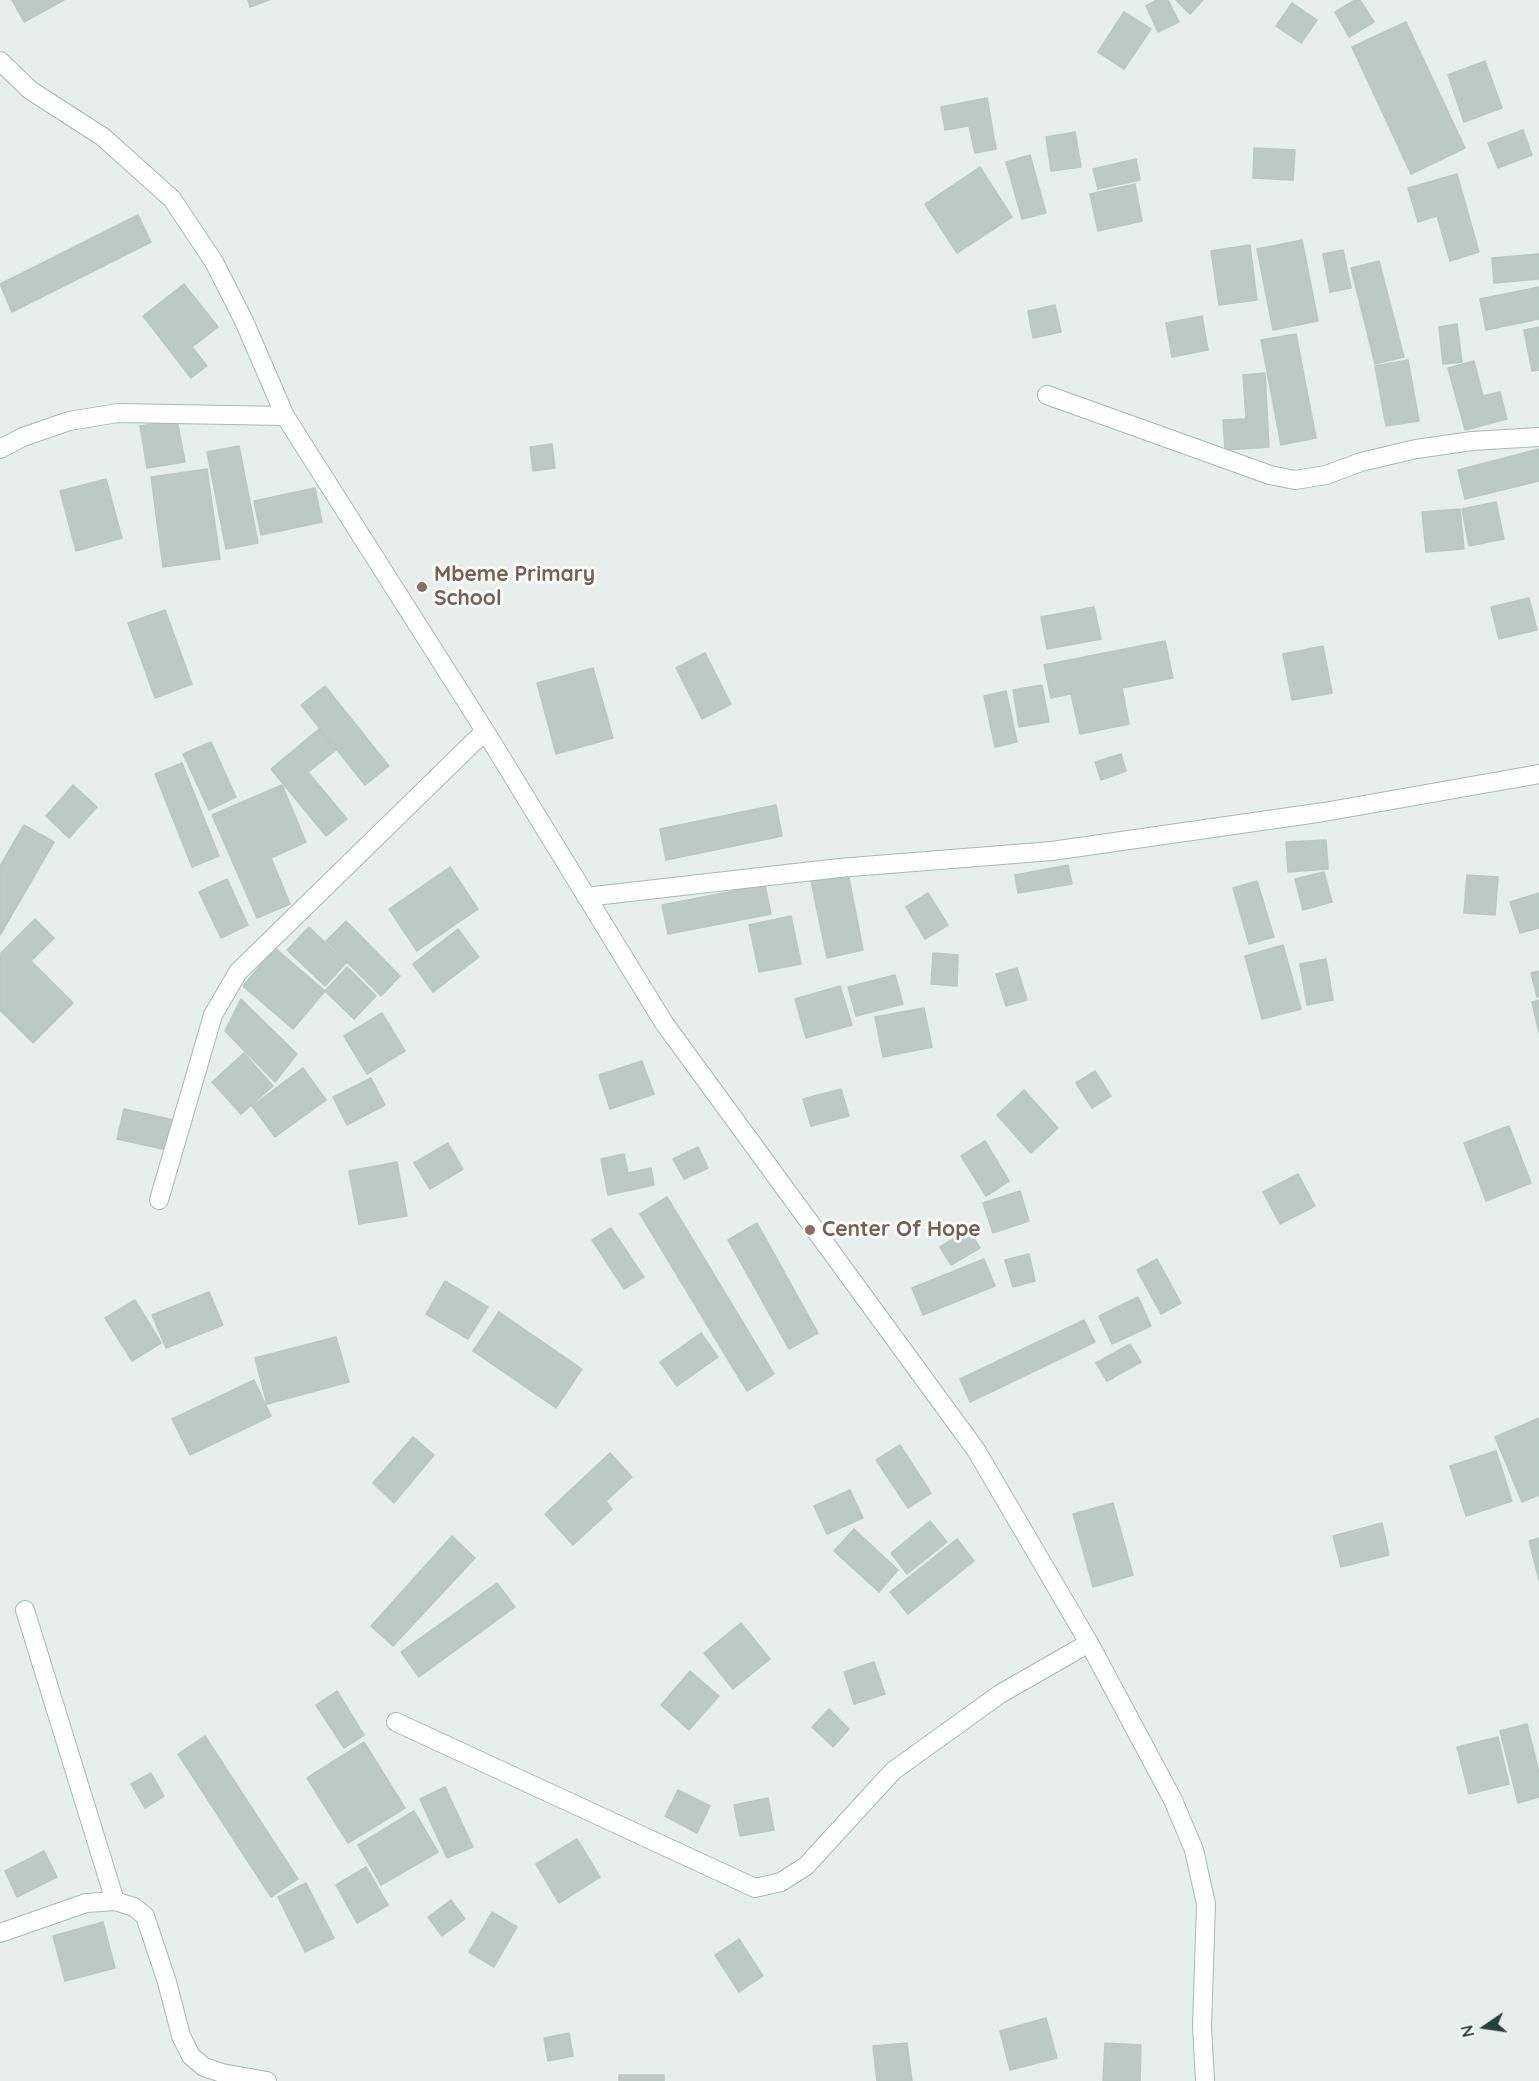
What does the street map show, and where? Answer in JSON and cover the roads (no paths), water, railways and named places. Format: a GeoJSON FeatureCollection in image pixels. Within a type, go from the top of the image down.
{"type":"FeatureCollection","features":[{"type":"Feature","properties":{"kind":"street"},"geometry":{"type":"LineString","coordinates":[[0,62],[30,90],[103,137],[172,199],[214,262],[244,321],[285,416],[485,731],[664,1023],[976,1450],[1089,1643],[1173,1800],[1194,1850],[1206,1904],[1202,2027],[1205,2081]]}},
{"type":"Feature","properties":{"kind":"street"},"geometry":{"type":"LineString","coordinates":[[1047,395],[1270,475],[1295,480],[1326,475],[1361,462],[1416,449],[1472,441],[1539,438]]}},
{"type":"Feature","properties":{"kind":"street"},"geometry":{"type":"LineString","coordinates":[[0,449],[23,437],[69,421],[118,412],[285,416]]}},
{"type":"Feature","properties":{"kind":"street"},"geometry":{"type":"LineString","coordinates":[[159,1200],[213,1015],[238,972],[485,731]]}},
{"type":"Feature","properties":{"kind":"street"},"geometry":{"type":"LineString","coordinates":[[586,897],[839,868],[1053,851],[1324,812],[1539,774]]}},
{"type":"Feature","properties":{"kind":"street"},"geometry":{"type":"LineString","coordinates":[[25,1610],[115,1901]]}},
{"type":"Feature","properties":{"kind":"street"},"geometry":{"type":"LineString","coordinates":[[396,1722],[755,1888],[781,1882],[806,1866],[893,1771],[1000,1694],[1089,1643]]}},
{"type":"Feature","properties":{"kind":"street"},"geometry":{"type":"LineString","coordinates":[[0,1933],[86,1903],[115,1901],[135,1906],[145,1916],[167,1982],[181,2036],[191,2056],[204,2067],[222,2073],[267,2081]]}},
{"type":"Feature","properties":{"kind":"place","name":"Mbeme Primary School"},"geometry":{"type":"Point","coordinates":[422,587]}},
{"type":"Feature","properties":{"kind":"place","name":"Center Of Hope"},"geometry":{"type":"Point","coordinates":[810,1230]}}]}
